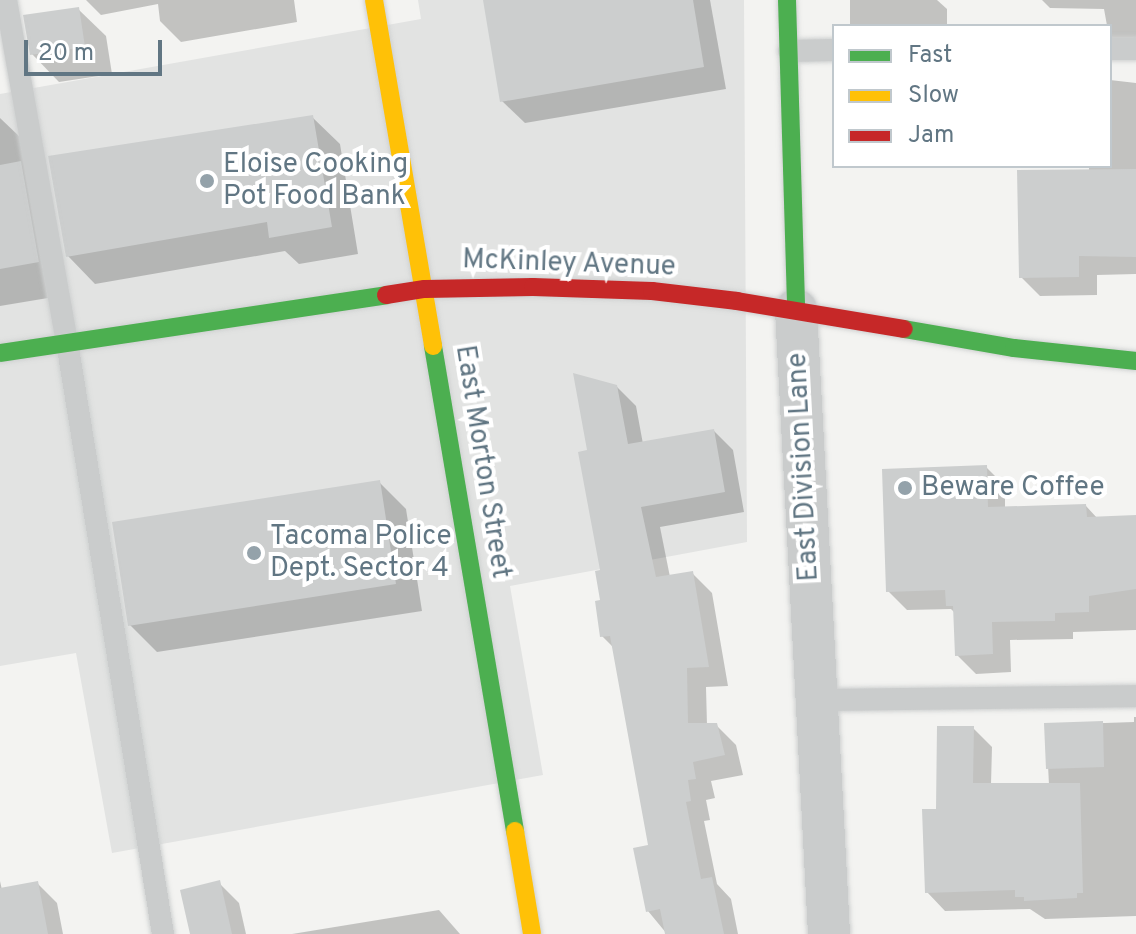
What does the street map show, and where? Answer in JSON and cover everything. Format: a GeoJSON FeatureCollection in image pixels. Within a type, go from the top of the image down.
{"type":"FeatureCollection","features":[{"type":"Feature","properties":{"kind":"street","name":"East Morton Street"},"geometry":{"type":"LineString","coordinates":[[374,0],[532,934]]}},
{"type":"Feature","properties":{"kind":"street","name":"East Division Lane"},"geometry":{"type":"LineString","coordinates":[[787,0],[796,310],[829,934]]}},
{"type":"Feature","properties":{"kind":"street","name":"McKinley Avenue"},"geometry":{"type":"LineString","coordinates":[[0,353],[425,289],[533,287],[652,291],[796,310],[1014,348],[1136,361]]}},
{"type":"Feature","properties":{"kind":"lane"},"geometry":{"type":"LineString","coordinates":[[6,0],[67,342],[163,934]]}},
{"type":"Feature","properties":{"kind":"lane"},"geometry":{"type":"LineString","coordinates":[[1112,49],[1136,49]]}},
{"type":"Feature","properties":{"kind":"lane"},"geometry":{"type":"LineString","coordinates":[[789,51],[832,50]]}},
{"type":"Feature","properties":{"kind":"lane"},"geometry":{"type":"LineString","coordinates":[[815,700],[1136,696]]}},
{"type":"Feature","properties":{"kind":"shaded area"},"geometry":{"type":"Polygon","coordinates":[[[418,0],[744,0],[747,542],[510,586],[543,775],[112,853],[76,653],[0,666],[0,94],[421,19],[418,0]]]}},
{"type":"Feature","properties":{"kind":"building"},"geometry":{"type":"Polygon","coordinates":[[[483,0],[693,0],[704,67],[500,102],[483,0]]]}},
{"type":"Feature","properties":{"kind":"building"},"geometry":{"type":"Polygon","coordinates":[[[79,7],[85,47],[30,55],[23,15],[79,7]]]}},
{"type":"Feature","properties":{"kind":"building"},"geometry":{"type":"Polygon","coordinates":[[[313,115],[332,227],[269,238],[267,222],[66,257],[48,156],[313,115]]]}},
{"type":"Feature","properties":{"kind":"building"},"geometry":{"type":"Polygon","coordinates":[[[21,161],[39,262],[0,269],[0,165],[21,161]]]}},
{"type":"Feature","properties":{"kind":"building"},"geometry":{"type":"Polygon","coordinates":[[[1136,169],[1136,257],[1079,256],[1079,277],[1019,278],[1017,170],[1136,169]]]}},
{"type":"Feature","properties":{"kind":"building"},"geometry":{"type":"Polygon","coordinates":[[[573,373],[617,385],[628,444],[714,429],[725,492],[641,507],[656,577],[693,571],[709,667],[687,668],[688,723],[717,723],[725,755],[693,762],[696,779],[688,780],[691,801],[686,802],[701,879],[712,877],[724,934],[665,934],[660,909],[646,912],[633,848],[648,845],[610,636],[600,637],[595,601],[600,600],[595,571],[600,570],[578,452],[587,450],[573,373]]]}},
{"type":"Feature","properties":{"kind":"building"},"geometry":{"type":"Polygon","coordinates":[[[987,465],[988,507],[1086,504],[1087,517],[1136,515],[1136,589],[1089,596],[1089,612],[1055,613],[1055,621],[992,622],[993,654],[955,656],[953,606],[946,606],[945,590],[886,592],[882,469],[987,465]]]}},
{"type":"Feature","properties":{"kind":"building","name":"Tacoma Police Dept. Sector 4"},"geometry":{"type":"Polygon","coordinates":[[[380,480],[396,584],[128,626],[112,522],[380,480]]]}},
{"type":"Feature","properties":{"kind":"building"},"geometry":{"type":"Polygon","coordinates":[[[1103,721],[1104,767],[1046,769],[1044,723],[1103,721]]]}},
{"type":"Feature","properties":{"kind":"building"},"geometry":{"type":"Polygon","coordinates":[[[937,726],[974,726],[973,783],[1080,783],[1083,893],[1077,893],[1077,898],[1024,901],[1024,897],[1015,897],[1015,890],[925,893],[922,809],[936,809],[937,726]]]}},
{"type":"Feature","properties":{"kind":"building"},"geometry":{"type":"Polygon","coordinates":[[[220,880],[232,934],[190,934],[180,890],[220,880]]]}},
{"type":"Feature","properties":{"kind":"building"},"geometry":{"type":"Polygon","coordinates":[[[38,881],[48,934],[0,934],[0,888],[38,881]]]}},
{"type":"Feature","properties":{"kind":"traffic: fast"},"geometry":{"type":"LineString","coordinates":[[787,0],[796,310]]}},
{"type":"Feature","properties":{"kind":"traffic: fast"},"geometry":{"type":"LineString","coordinates":[[0,353],[386,295]]}},
{"type":"Feature","properties":{"kind":"traffic: fast"},"geometry":{"type":"LineString","coordinates":[[904,329],[1014,348],[1136,361]]}},
{"type":"Feature","properties":{"kind":"traffic: fast"},"geometry":{"type":"LineString","coordinates":[[433,346],[515,831]]}},
{"type":"Feature","properties":{"kind":"traffic: slow"},"geometry":{"type":"LineString","coordinates":[[374,0],[433,346]]}},
{"type":"Feature","properties":{"kind":"traffic: slow"},"geometry":{"type":"LineString","coordinates":[[515,831],[532,934]]}},
{"type":"Feature","properties":{"kind":"traffic: jam"},"geometry":{"type":"LineString","coordinates":[[386,295],[425,289],[533,287],[652,291],[737,301],[904,329]]}},
{"type":"Feature","properties":{"kind":"place","name":"Eloise Cooking Pot Food Bank"},"geometry":{"type":"Point","coordinates":[207,181]}},
{"type":"Feature","properties":{"kind":"place","name":"Beware Coffee"},"geometry":{"type":"Point","coordinates":[905,488]}},
{"type":"Feature","properties":{"kind":"place","name":"Tacoma Police Dept. Sector 4"},"geometry":{"type":"Point","coordinates":[254,553]}}]}
